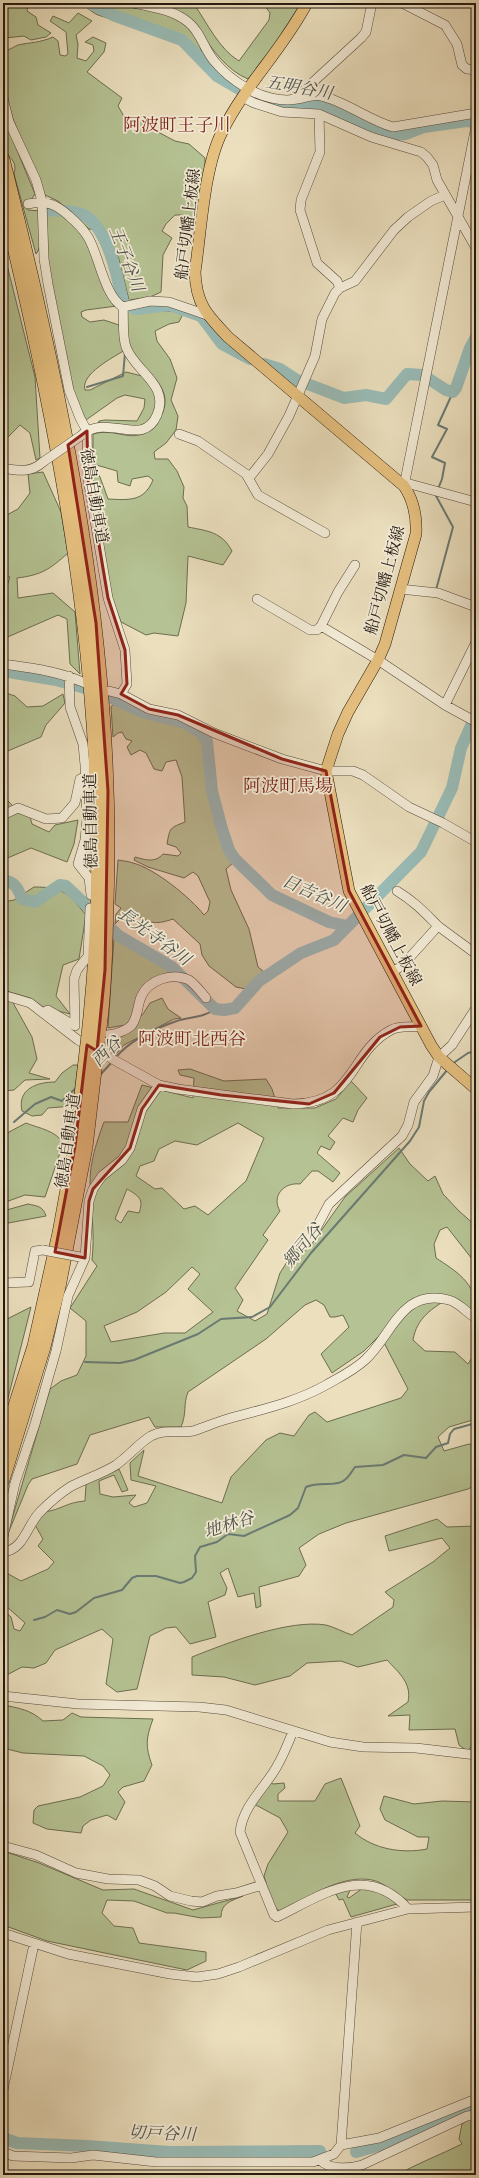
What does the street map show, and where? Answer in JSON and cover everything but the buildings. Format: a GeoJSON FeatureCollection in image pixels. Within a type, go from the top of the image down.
{"type":"FeatureCollection","features":[{"type":"Feature","properties":{"kind":"highway","name":"徳島自動車道"},"geometry":{"type":"LineString","coordinates":[[3,159],[29,264],[52,367],[76,488],[89,566],[104,713],[108,791],[103,866],[98,1035],[59,1287],[36,1374],[3,1480]]}},
{"type":"Feature","properties":{"kind":"highway","name":"徳島自動車道"},"geometry":{"type":"LineString","coordinates":[[3,202],[44,379],[64,484],[78,571],[94,714],[103,866]]}},
{"type":"Feature","properties":{"kind":"highway","name":"徳島自動車道"},"geometry":{"type":"LineString","coordinates":[[3,1443],[34,1346],[80,1147]]}},
{"type":"Feature","properties":{"kind":"main road","name":"船戸切幡上板線"},"geometry":{"type":"LineString","coordinates":[[307,3],[298,21],[245,93],[221,134],[210,173],[196,272],[196,288],[199,300],[207,315],[228,337],[404,486],[411,497],[417,522],[416,534],[385,644],[378,660],[348,712],[338,734],[326,771],[344,872],[349,891],[421,1026],[445,1063],[476,1089]]}},
{"type":"Feature","properties":{"kind":"street"},"geometry":{"type":"LineString","coordinates":[[134,3],[170,11],[188,22],[199,35],[214,62],[233,79],[254,103],[282,112],[319,114],[371,137],[421,152],[428,156],[433,165],[437,180],[476,248]]}},
{"type":"Feature","properties":{"kind":"street"},"geometry":{"type":"LineString","coordinates":[[297,99],[299,95],[366,32],[372,3]]}},
{"type":"Feature","properties":{"kind":"street"},"geometry":{"type":"LineString","coordinates":[[402,3],[445,25],[457,44],[462,65],[467,69],[476,70]]}},
{"type":"Feature","properties":{"kind":"street"},"geometry":{"type":"LineString","coordinates":[[245,93],[260,94],[280,100],[320,96],[331,99],[380,124],[393,127],[476,113]]}},
{"type":"Feature","properties":{"kind":"street"},"geometry":{"type":"LineString","coordinates":[[3,98],[9,122],[36,180],[42,201],[44,259],[48,284],[69,390],[85,433],[88,479],[108,598],[125,650],[127,684],[121,694]]}},
{"type":"Feature","properties":{"kind":"street"},"geometry":{"type":"LineString","coordinates":[[319,114],[320,152],[301,200],[300,210],[317,263],[337,281],[340,288]]}},
{"type":"Feature","properties":{"kind":"street"},"geometry":{"type":"LineString","coordinates":[[476,129],[404,486],[410,484],[476,502]]}},
{"type":"Feature","properties":{"kind":"street"},"geometry":{"type":"LineString","coordinates":[[249,478],[274,444],[289,416],[296,395],[315,356],[322,319],[328,303],[340,288],[355,281],[394,230],[408,217],[431,201],[445,195]]}},
{"type":"Feature","properties":{"kind":"street"},"geometry":{"type":"LineString","coordinates":[[3,468],[26,471],[36,469],[43,462],[85,433],[101,426],[115,426],[135,432],[146,428],[155,418],[160,407],[159,395],[155,385],[130,356],[125,345],[125,306],[105,280],[88,237],[65,212],[56,205],[42,201],[28,204]]}},
{"type":"Feature","properties":{"kind":"street"},"geometry":{"type":"LineString","coordinates":[[125,306],[150,301],[169,302],[207,315]]}},
{"type":"Feature","properties":{"kind":"street"},"geometry":{"type":"LineString","coordinates":[[179,434],[198,441],[218,454],[249,478],[258,495],[324,533]]}},
{"type":"Feature","properties":{"kind":"street"},"geometry":{"type":"LineString","coordinates":[[257,599],[310,630],[317,630],[321,626],[338,592],[355,565]]}},
{"type":"Feature","properties":{"kind":"street"},"geometry":{"type":"LineString","coordinates":[[400,589],[438,593],[476,607]]}},
{"type":"Feature","properties":{"kind":"street"},"geometry":{"type":"LineString","coordinates":[[321,626],[378,660],[445,706],[473,721]]}},
{"type":"Feature","properties":{"kind":"street"},"geometry":{"type":"LineString","coordinates":[[445,706],[476,642]]}},
{"type":"Feature","properties":{"kind":"street"},"geometry":{"type":"LineString","coordinates":[[3,664],[46,670],[69,681],[85,683]]}},
{"type":"Feature","properties":{"kind":"street"},"geometry":{"type":"LineString","coordinates":[[44,1012],[48,1010],[76,1026],[74,979],[77,970],[88,956],[91,887],[89,878],[78,864],[85,840],[86,819],[83,744],[70,707],[69,681]]}},
{"type":"Feature","properties":{"kind":"street"},"geometry":{"type":"LineString","coordinates":[[109,691],[121,694],[149,709],[178,715],[214,733],[282,759],[326,771],[353,771],[363,775],[409,807],[443,822],[476,842]]}},
{"type":"Feature","properties":{"kind":"street"},"geometry":{"type":"LineString","coordinates":[[3,815],[18,808],[46,819],[62,818],[75,803],[80,779],[85,777]]}},
{"type":"Feature","properties":{"kind":"street"},"geometry":{"type":"LineString","coordinates":[[397,891],[422,909],[438,926],[476,954]]}},
{"type":"Feature","properties":{"kind":"street"},"geometry":{"type":"LineString","coordinates":[[392,972],[402,966],[438,926]]}},
{"type":"Feature","properties":{"kind":"street"},"geometry":{"type":"LineString","coordinates":[[98,1035],[123,1032],[130,1026],[135,1019],[141,997],[147,987],[155,980],[168,978],[186,980],[206,998]]}},
{"type":"Feature","properties":{"kind":"street"},"geometry":{"type":"LineString","coordinates":[[3,995],[30,1003],[44,1012],[65,1031],[156,1083],[221,1095],[293,1104],[309,1104],[321,1101],[334,1093],[380,1037],[400,1027],[421,1026]]}},
{"type":"Feature","properties":{"kind":"street"},"geometry":{"type":"LineString","coordinates":[[302,1247],[312,1236],[329,1204],[402,1136],[408,1126],[414,1102],[445,1063],[452,1045],[476,1008]]}},
{"type":"Feature","properties":{"kind":"street"},"geometry":{"type":"LineString","coordinates":[[3,1537],[15,1484],[36,1424],[54,1358],[68,1296],[82,1258],[89,1201],[93,1189],[102,1176],[122,1160],[130,1148],[142,1109],[156,1083]]}},
{"type":"Feature","properties":{"kind":"street"},"geometry":{"type":"LineString","coordinates":[[3,1283],[29,1282],[35,1251],[43,1250],[82,1258]]}},
{"type":"Feature","properties":{"kind":"street"},"geometry":{"type":"LineString","coordinates":[[3,1552],[9,1552],[18,1546],[36,1515],[51,1500],[70,1488],[116,1465],[151,1436],[162,1431],[191,1431],[259,1412],[309,1393],[352,1370],[366,1360],[397,1318],[410,1304],[425,1299],[448,1300],[459,1304],[469,1314],[476,1318]]}},
{"type":"Feature","properties":{"kind":"street"},"geometry":{"type":"LineString","coordinates":[[3,1696],[78,1704],[199,1707],[226,1710],[330,1742],[363,1747],[416,1748],[476,1755]]}},
{"type":"Feature","properties":{"kind":"street"},"geometry":{"type":"LineString","coordinates":[[293,1731],[275,1769],[255,1797],[241,1821],[240,1832],[244,1844],[274,1915],[277,1917],[333,1890],[350,1885],[365,1884],[386,1890],[408,1908]]}},
{"type":"Feature","properties":{"kind":"street"},"geometry":{"type":"LineString","coordinates":[[3,1846],[36,1856],[76,1873],[108,1879],[139,1880],[155,1886],[170,1896],[191,1901],[202,1902],[217,1896],[236,1893],[262,1885]]}},
{"type":"Feature","properties":{"kind":"street"},"geometry":{"type":"LineString","coordinates":[[3,1933],[68,1954],[170,1974],[197,1976],[218,1974],[328,1930],[408,1908],[476,1907]]}},
{"type":"Feature","properties":{"kind":"street"},"geometry":{"type":"LineString","coordinates":[[3,2152],[13,2156],[71,2158],[94,2155],[156,2162],[313,2162],[334,2154],[341,2145],[357,1922]]}},
{"type":"Feature","properties":{"kind":"street"},"geometry":{"type":"LineString","coordinates":[[3,2090],[34,1944]]}},
{"type":"Feature","properties":{"kind":"street"},"geometry":{"type":"LineString","coordinates":[[341,2145],[379,2138],[476,2099]]}},
{"type":"Feature","properties":{"kind":"street"},"geometry":{"type":"LineString","coordinates":[[320,2160],[325,2165],[344,2168],[362,2165],[467,2116],[476,2115]]}},
{"type":"Feature","properties":{"kind":"highlighted area"},"geometry":{"type":"Polygon","coordinates":[[[87,431],[88,479],[108,598],[125,650],[127,684],[121,694],[149,709],[178,715],[282,759],[326,771],[349,891],[421,1026],[400,1027],[380,1037],[334,1093],[309,1104],[221,1095],[159,1085],[142,1109],[130,1148],[93,1189],[89,1201],[85,1258],[55,1252],[75,1146],[87,1045],[97,1051],[105,970],[108,791],[96,623],[68,445],[87,431]]]}},
{"type":"Feature","properties":{"kind":"green space"},"geometry":{"type":"Polygon","coordinates":[[[3,3],[28,3],[27,11],[36,17],[38,25],[51,33],[46,37],[31,40],[24,36],[5,38],[3,36],[3,3]]]}},
{"type":"Feature","properties":{"kind":"green space"},"geometry":{"type":"Polygon","coordinates":[[[80,3],[123,3],[134,8],[168,12],[172,5],[184,7],[194,4],[219,43],[239,61],[269,20],[270,13],[263,3],[301,3],[271,50],[248,79],[234,71],[221,59],[201,32],[196,36],[202,52],[194,54],[173,40],[149,30],[98,15],[80,3]]]}},
{"type":"Feature","properties":{"kind":"green space"},"geometry":{"type":"Polygon","coordinates":[[[78,13],[92,21],[76,35],[78,44],[77,58],[86,61],[94,51],[93,45],[85,42],[93,37],[106,43],[104,52],[87,72],[122,98],[118,106],[126,120],[146,116],[156,131],[175,141],[189,144],[205,158],[205,175],[194,228],[185,223],[182,215],[175,215],[166,224],[162,231],[172,238],[163,255],[161,292],[150,297],[129,300],[119,259],[106,232],[89,229],[58,201],[45,195],[13,119],[3,84],[3,50],[53,37],[58,41],[60,55],[65,56],[68,54],[66,32],[50,21],[53,16],[69,23],[78,13]]]}},
{"type":"Feature","properties":{"kind":"green space"},"geometry":{"type":"Polygon","coordinates":[[[3,124],[7,126],[35,194],[31,200],[26,201],[28,210],[41,211],[41,239],[36,254],[14,174],[14,164],[8,156],[3,124]]]}},
{"type":"Feature","properties":{"kind":"green space"},"geometry":{"type":"Polygon","coordinates":[[[46,212],[61,214],[85,236],[117,306],[81,312],[82,317],[90,322],[104,320],[119,325],[125,350],[93,372],[85,384],[85,390],[90,390],[126,372],[142,376],[157,396],[157,408],[151,419],[141,427],[131,428],[116,424],[98,423],[99,421],[105,420],[137,421],[144,408],[145,399],[125,395],[117,398],[86,420],[72,389],[47,262],[46,212]]]}},
{"type":"Feature","properties":{"kind":"green space"},"geometry":{"type":"Polygon","coordinates":[[[3,249],[35,377],[40,458],[36,460],[30,433],[20,425],[3,442],[3,249]]]}},
{"type":"Feature","properties":{"kind":"green space"},"geometry":{"type":"Polygon","coordinates":[[[127,311],[170,311],[183,314],[179,322],[169,324],[155,331],[157,341],[170,359],[177,378],[171,400],[178,416],[176,430],[166,443],[154,452],[155,459],[168,459],[177,471],[184,487],[183,498],[187,506],[188,527],[214,533],[224,540],[232,551],[223,565],[188,556],[186,603],[178,636],[154,633],[146,635],[121,622],[111,595],[92,478],[94,468],[100,477],[108,499],[129,499],[140,496],[145,492],[153,480],[148,476],[132,479],[130,486],[118,482],[117,471],[93,464],[93,434],[107,432],[131,436],[146,433],[157,423],[165,406],[165,396],[161,386],[133,353],[129,345],[127,311]]]}},
{"type":"Feature","properties":{"kind":"green space"},"geometry":{"type":"Polygon","coordinates":[[[43,472],[61,512],[68,553],[56,563],[39,573],[17,578],[18,598],[53,593],[75,612],[80,674],[70,664],[67,619],[58,615],[3,639],[3,597],[10,577],[3,574],[3,517],[18,509],[30,493],[28,474],[43,472]]]}},
{"type":"Feature","properties":{"kind":"green space"},"geometry":{"type":"Polygon","coordinates":[[[3,692],[15,696],[27,707],[43,706],[63,694],[65,703],[46,725],[41,737],[3,753],[3,692]]]}},
{"type":"Feature","properties":{"kind":"green space"},"geometry":{"type":"Polygon","coordinates":[[[115,702],[142,714],[144,718],[146,716],[187,726],[198,733],[201,738],[205,753],[210,796],[214,813],[225,847],[234,862],[226,869],[231,890],[249,929],[258,967],[264,972],[246,989],[236,987],[209,966],[202,955],[200,944],[173,919],[160,922],[151,922],[131,912],[124,915],[115,924],[116,914],[121,908],[115,904],[118,860],[142,866],[172,884],[204,915],[208,911],[210,902],[198,876],[193,872],[184,878],[148,867],[134,860],[135,857],[154,860],[163,854],[178,856],[181,853],[176,847],[167,844],[170,831],[174,827],[185,822],[182,777],[176,760],[166,762],[162,771],[154,769],[146,753],[140,750],[131,755],[127,747],[132,741],[126,739],[122,732],[113,737],[111,707],[115,702]]]}},
{"type":"Feature","properties":{"kind":"green space"},"geometry":{"type":"Polygon","coordinates":[[[3,796],[20,813],[30,817],[32,824],[49,832],[55,825],[78,820],[74,844],[67,862],[31,848],[3,860],[3,796]]]}},
{"type":"Feature","properties":{"kind":"green space"},"geometry":{"type":"Polygon","coordinates":[[[34,887],[59,890],[70,896],[86,915],[79,959],[63,965],[56,996],[70,1014],[43,1007],[30,998],[3,990],[3,902],[14,900],[34,887]]]}},
{"type":"Feature","properties":{"kind":"green space"},"geometry":{"type":"Polygon","coordinates":[[[114,937],[167,967],[177,975],[155,978],[132,1020],[125,1025],[108,1028],[114,937]]]}},
{"type":"Feature","properties":{"kind":"green space"},"geometry":{"type":"Polygon","coordinates":[[[3,998],[12,1001],[32,1037],[37,1059],[29,1073],[50,1079],[25,1080],[14,1090],[3,1091],[3,998]]]}},
{"type":"Feature","properties":{"kind":"green space"},"geometry":{"type":"Polygon","coordinates":[[[162,998],[168,1009],[181,1018],[174,1019],[124,1045],[115,1055],[105,1050],[106,1038],[137,1019],[143,1014],[150,1003],[162,998]]]}},
{"type":"Feature","properties":{"kind":"green space"},"geometry":{"type":"Polygon","coordinates":[[[73,1065],[78,1065],[73,1106],[48,1108],[42,1115],[32,1116],[22,1111],[21,1103],[25,1092],[35,1085],[55,1082],[62,1073],[73,1065]]]}},
{"type":"Feature","properties":{"kind":"green space"},"geometry":{"type":"Polygon","coordinates":[[[190,1069],[224,1081],[266,1079],[272,1089],[278,1108],[315,1108],[336,1099],[351,1081],[367,1098],[358,1110],[353,1122],[343,1118],[328,1136],[335,1142],[330,1150],[321,1146],[317,1153],[340,1173],[333,1182],[318,1171],[312,1171],[300,1184],[289,1185],[278,1195],[277,1200],[280,1211],[263,1235],[268,1240],[235,1288],[243,1300],[237,1311],[255,1321],[267,1314],[280,1273],[296,1248],[313,1242],[345,1197],[399,1148],[410,1164],[428,1181],[435,1176],[443,1194],[476,1226],[476,1264],[447,1227],[440,1230],[434,1244],[436,1258],[451,1268],[469,1285],[473,1292],[476,1310],[473,1311],[450,1297],[426,1314],[418,1325],[413,1340],[425,1351],[455,1352],[468,1364],[476,1351],[476,1419],[449,1427],[438,1437],[444,1451],[469,1444],[476,1447],[476,1485],[468,1489],[346,1523],[319,1534],[299,1548],[306,1565],[299,1576],[259,1587],[261,1606],[256,1608],[254,1593],[238,1597],[228,1568],[220,1573],[227,1588],[225,1595],[208,1602],[216,1637],[190,1644],[176,1627],[166,1628],[150,1636],[137,1689],[117,1692],[106,1684],[113,1639],[102,1629],[55,1650],[46,1663],[34,1668],[22,1667],[3,1677],[3,1610],[11,1617],[14,1629],[20,1631],[25,1623],[6,1606],[3,1599],[3,1571],[21,1581],[48,1569],[54,1562],[38,1546],[43,1539],[35,1525],[44,1512],[85,1501],[86,1484],[119,1469],[128,1490],[122,1492],[114,1475],[99,1481],[100,1494],[113,1497],[136,1495],[129,1503],[134,1507],[147,1503],[156,1486],[131,1480],[130,1463],[144,1450],[138,1476],[222,1503],[231,1477],[266,1440],[280,1433],[294,1436],[309,1415],[315,1412],[327,1422],[401,1398],[408,1389],[380,1335],[364,1351],[332,1373],[321,1354],[349,1327],[343,1315],[330,1317],[324,1305],[316,1300],[305,1305],[266,1339],[188,1392],[181,1427],[155,1427],[149,1417],[90,1435],[77,1464],[32,1479],[28,1485],[7,1536],[50,1389],[61,1381],[77,1375],[86,1356],[86,1321],[70,1308],[97,1266],[92,1260],[93,1231],[90,1174],[94,1151],[104,1122],[128,1122],[142,1085],[193,1098],[194,1078],[180,1075],[178,1070],[190,1069]],[[238,1123],[197,1145],[175,1141],[159,1149],[154,1161],[140,1166],[136,1176],[155,1189],[162,1188],[184,1209],[195,1206],[208,1215],[246,1181],[264,1138],[238,1123]],[[127,1189],[115,1219],[121,1223],[128,1211],[139,1213],[141,1201],[135,1194],[127,1189]],[[192,1267],[166,1292],[137,1312],[104,1326],[111,1342],[164,1333],[185,1333],[213,1312],[188,1289],[200,1274],[192,1267]]]}},
{"type":"Feature","properties":{"kind":"green space"},"geometry":{"type":"Polygon","coordinates":[[[26,1123],[52,1133],[57,1136],[63,1144],[45,1197],[25,1195],[3,1203],[3,1139],[9,1132],[26,1123]]]}},
{"type":"Feature","properties":{"kind":"green space"},"geometry":{"type":"Polygon","coordinates":[[[28,1204],[41,1208],[46,1216],[3,1224],[3,1211],[28,1204]]]}},
{"type":"Feature","properties":{"kind":"green space"},"geometry":{"type":"Polygon","coordinates":[[[31,1307],[3,1418],[3,1321],[31,1307]]]}},
{"type":"Feature","properties":{"kind":"green space"},"geometry":{"type":"Polygon","coordinates":[[[437,1519],[447,1527],[476,1526],[476,1726],[472,1746],[467,1751],[459,1745],[455,1729],[409,1730],[410,1715],[388,1716],[408,1702],[409,1695],[404,1679],[387,1660],[358,1667],[341,1661],[307,1663],[290,1676],[255,1685],[224,1677],[192,1675],[192,1657],[240,1639],[277,1629],[311,1624],[326,1625],[352,1635],[393,1607],[394,1600],[385,1592],[433,1562],[450,1548],[442,1538],[389,1551],[385,1536],[437,1519]]]}},
{"type":"Feature","properties":{"kind":"green space"},"geometry":{"type":"Polygon","coordinates":[[[3,1705],[20,1708],[43,1721],[63,1720],[72,1713],[81,1717],[153,1719],[147,1742],[152,1765],[144,1781],[123,1787],[118,1792],[125,1802],[116,1820],[107,1815],[91,1820],[83,1826],[81,1833],[47,1829],[33,1823],[34,1810],[38,1806],[80,1797],[103,1786],[110,1775],[103,1766],[84,1756],[23,1753],[3,1748],[3,1705]]]}},
{"type":"Feature","properties":{"kind":"green space"},"geometry":{"type":"Polygon","coordinates":[[[341,1778],[360,1826],[355,1833],[371,1843],[389,1849],[408,1851],[427,1849],[429,1837],[418,1837],[385,1820],[380,1809],[384,1796],[414,1804],[442,1801],[476,1802],[476,1900],[407,1900],[395,1893],[397,1904],[351,1917],[343,1899],[339,1900],[335,1892],[351,1888],[347,1897],[349,1898],[363,1888],[385,1894],[389,1888],[381,1883],[360,1879],[348,1880],[324,1888],[280,1911],[273,1907],[264,1876],[268,1864],[288,1832],[280,1818],[254,1804],[270,1782],[273,1784],[284,1783],[285,1788],[278,1794],[278,1801],[315,1801],[325,1784],[341,1778]]]}},
{"type":"Feature","properties":{"kind":"green space"},"geometry":{"type":"Polygon","coordinates":[[[3,1851],[39,1863],[103,1890],[134,1889],[193,1910],[243,1896],[228,1903],[221,1912],[221,1917],[201,1918],[167,1913],[134,1901],[107,1900],[102,1913],[114,1926],[133,1928],[139,1943],[206,1952],[206,1961],[187,1970],[47,1941],[3,1925],[3,1851]]]}},
{"type":"Feature","properties":{"kind":"green space"},"geometry":{"type":"Polygon","coordinates":[[[469,2119],[473,2120],[476,2131],[476,2175],[397,2175],[462,2144],[459,2139],[462,2124],[469,2119]]]}},
{"type":"Feature","properties":{"kind":"waterway","name":"五明谷川"},"geometry":{"type":"LineString","coordinates":[[89,3],[113,15],[182,40],[217,76],[253,97],[275,104],[295,106],[313,105],[329,108],[366,128],[393,135],[406,134],[424,127],[466,121],[476,122]]}},
{"type":"Feature","properties":{"kind":"waterway","name":"王子谷川"},"geometry":{"type":"LineString","coordinates":[[47,210],[80,213],[92,222],[100,231],[111,255],[123,303],[136,309],[170,305],[201,316],[222,344],[250,359]]}},
{"type":"Feature","properties":{"kind":"waterway","name":"王子谷川"},"geometry":{"type":"LineString","coordinates":[[429,379],[446,390],[453,392],[456,388],[470,348],[476,337]]}},
{"type":"Feature","properties":{"kind":"waterway"},"geometry":{"type":"LineString","coordinates":[[87,387],[123,376],[125,353]]}},
{"type":"Feature","properties":{"kind":"waterway","name":"王子谷川"},"geometry":{"type":"LineString","coordinates":[[264,364],[280,369],[300,382]]}},
{"type":"Feature","properties":{"kind":"waterway","name":"王子谷川"},"geometry":{"type":"LineString","coordinates":[[305,383],[344,398],[366,395],[386,399],[407,374],[422,375]]}},
{"type":"Feature","properties":{"kind":"waterway"},"geometry":{"type":"LineString","coordinates":[[438,489],[442,479],[445,463],[432,457],[447,429],[438,425],[453,392]]}},
{"type":"Feature","properties":{"kind":"waterway"},"geometry":{"type":"LineString","coordinates":[[435,494],[453,527],[436,590]]}},
{"type":"Feature","properties":{"kind":"waterway","name":"日吉谷川"},"geometry":{"type":"LineString","coordinates":[[3,671],[56,680],[85,688]]}},
{"type":"Feature","properties":{"kind":"waterway","name":"日吉谷川"},"geometry":{"type":"LineString","coordinates":[[110,697],[142,712],[185,723],[200,732],[207,741],[212,791],[222,829],[229,850],[235,859],[272,895],[329,922],[347,926]]}},
{"type":"Feature","properties":{"kind":"waterway","name":"長光寺谷川"},"geometry":{"type":"LineString","coordinates":[[3,880],[16,886],[22,899],[35,902],[60,885],[66,886],[119,936],[172,967],[215,1009],[224,1010],[235,1008],[259,981],[301,953],[334,940],[421,852],[452,788],[461,748],[476,715]]}},
{"type":"Feature","properties":{"kind":"waterway","name":"西谷"},"geometry":{"type":"LineString","coordinates":[[116,1057],[128,1046],[151,1032],[179,1020],[200,1016],[215,1009]]}},
{"type":"Feature","properties":{"kind":"waterway","name":"郷司谷"},"geometry":{"type":"LineString","coordinates":[[452,1064],[468,1053],[476,1051]]}},
{"type":"Feature","properties":{"kind":"waterway","name":"西谷"},"geometry":{"type":"LineString","coordinates":[[100,1075],[112,1062]]}},
{"type":"Feature","properties":{"kind":"waterway","name":"郷司谷"},"geometry":{"type":"LineString","coordinates":[[85,1362],[120,1363],[134,1360],[198,1334],[221,1319],[252,1317],[270,1307],[311,1253],[410,1141],[419,1127],[424,1101],[429,1092],[448,1069]]}},
{"type":"Feature","properties":{"kind":"waterway","name":"西谷"},"geometry":{"type":"LineString","coordinates":[[14,1122],[35,1104],[51,1097],[62,1101],[76,1088]]}},
{"type":"Feature","properties":{"kind":"waterway","name":"地林谷"},"geometry":{"type":"LineString","coordinates":[[34,1620],[45,1617],[57,1610],[70,1614],[76,1612],[94,1598],[122,1590],[132,1578],[137,1576],[156,1576],[180,1583],[184,1582],[192,1578],[196,1572],[195,1556],[200,1547],[217,1542],[228,1534],[244,1536],[290,1515],[298,1508],[306,1487],[316,1484],[339,1483],[347,1479],[355,1467],[383,1465],[404,1455],[426,1458],[436,1447],[448,1443],[450,1434],[454,1429],[476,1423]]}},
{"type":"Feature","properties":{"kind":"waterway","name":"切戸谷川"},"geometry":{"type":"LineString","coordinates":[[356,2152],[394,2141],[476,2104]]}},
{"type":"Feature","properties":{"kind":"waterway","name":"切戸谷川"},"geometry":{"type":"LineString","coordinates":[[3,2138],[17,2143],[169,2152],[320,2151]]}},
{"type":"Feature","properties":{"kind":"district","name":"阿波町王子川"},"geometry":{"type":"Point","coordinates":[177,125]}},
{"type":"Feature","properties":{"kind":"district","name":"阿波町馬場"},"geometry":{"type":"Point","coordinates":[288,786]}},
{"type":"Feature","properties":{"kind":"district","name":"阿波町北西谷"},"geometry":{"type":"Point","coordinates":[192,1039]}}]}
